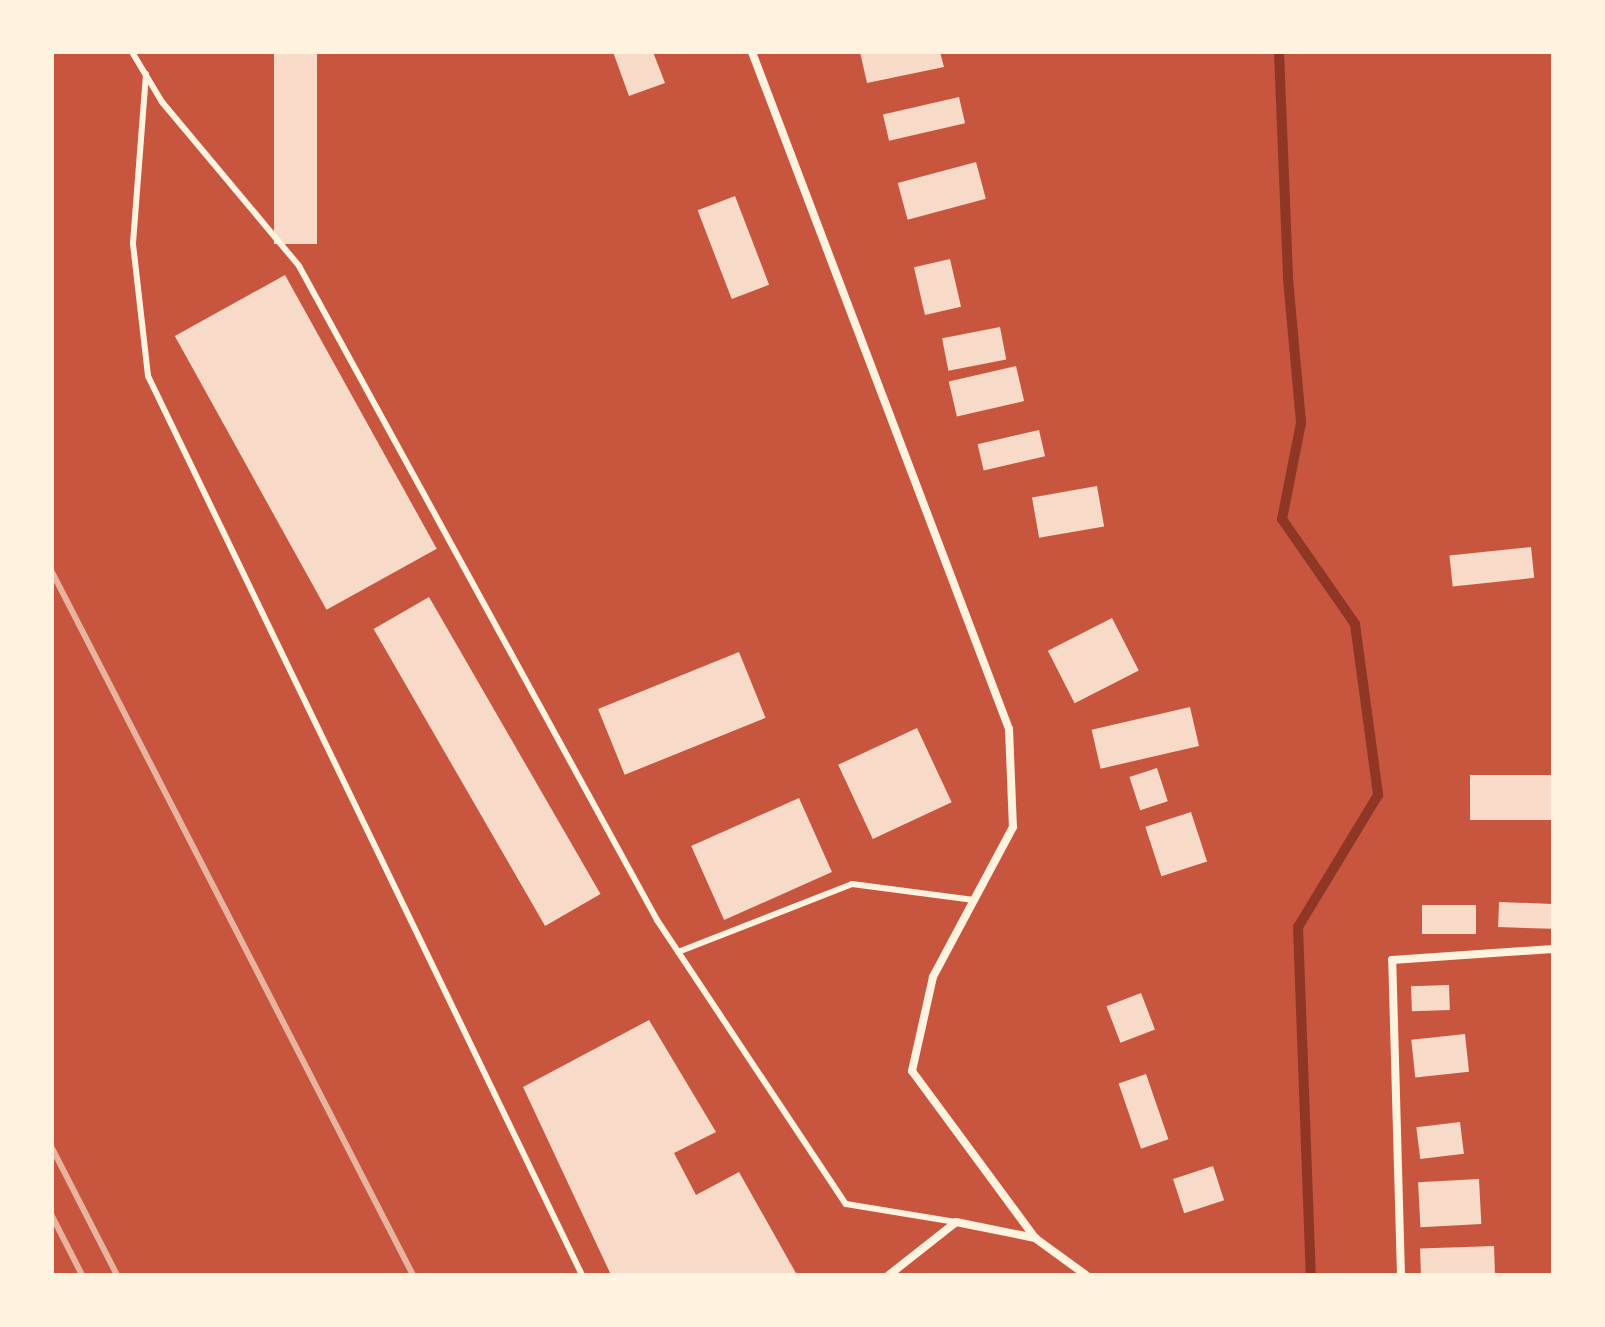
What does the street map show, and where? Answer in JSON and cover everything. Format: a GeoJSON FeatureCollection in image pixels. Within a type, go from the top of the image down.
{"type":"FeatureCollection","features":[{"type":"Feature","properties":{"kind":"street"},"geometry":{"type":"LineString","coordinates":[[752,52],[1009,729],[1013,827],[933,977],[912,1071],[1035,1238],[1086,1275]]}},
{"type":"Feature","properties":{"kind":"street"},"geometry":{"type":"LineString","coordinates":[[1401,1275],[1392,960],[1553,949]]}},
{"type":"Feature","properties":{"kind":"street"},"geometry":{"type":"LineString","coordinates":[[889,1275],[956,1222],[1035,1238]]}},
{"type":"Feature","properties":{"kind":"lane"},"geometry":{"type":"LineString","coordinates":[[132,52],[162,102],[299,266],[678,952],[846,1204],[956,1222]]}},
{"type":"Feature","properties":{"kind":"lane"},"geometry":{"type":"LineString","coordinates":[[146,74],[133,244],[148,376],[582,1275]]}},
{"type":"Feature","properties":{"kind":"lane"},"geometry":{"type":"LineString","coordinates":[[678,952],[852,884],[974,900]]}},
{"type":"Feature","properties":{"kind":"building"},"geometry":{"type":"Polygon","coordinates":[[[274,52],[317,52],[317,244],[274,244],[274,52]]]}},
{"type":"Feature","properties":{"kind":"building"},"geometry":{"type":"Polygon","coordinates":[[[613,52],[653,52],[665,83],[629,96],[613,52]]]}},
{"type":"Feature","properties":{"kind":"building"},"geometry":{"type":"Polygon","coordinates":[[[860,52],[940,52],[944,67],[867,83],[860,52]]]}},
{"type":"Feature","properties":{"kind":"building"},"geometry":{"type":"Polygon","coordinates":[[[959,97],[965,123],[889,141],[883,115],[959,97]]]}},
{"type":"Feature","properties":{"kind":"building"},"geometry":{"type":"Polygon","coordinates":[[[976,162],[986,199],[908,220],[898,183],[976,162]]]}},
{"type":"Feature","properties":{"kind":"building"},"geometry":{"type":"Polygon","coordinates":[[[735,196],[769,285],[732,299],[698,210],[735,196]]]}},
{"type":"Feature","properties":{"kind":"building"},"geometry":{"type":"Polygon","coordinates":[[[950,259],[961,307],[925,315],[914,267],[950,259]]]}},
{"type":"Feature","properties":{"kind":"building"},"geometry":{"type":"Polygon","coordinates":[[[285,275],[437,549],[327,610],[175,336],[285,275]]]}},
{"type":"Feature","properties":{"kind":"building"},"geometry":{"type":"Polygon","coordinates":[[[1000,327],[1006,359],[948,371],[942,338],[1000,327]]]}},
{"type":"Feature","properties":{"kind":"building"},"geometry":{"type":"Polygon","coordinates":[[[1016,366],[1024,401],[957,417],[949,382],[1016,366]]]}},
{"type":"Feature","properties":{"kind":"building"},"geometry":{"type":"Polygon","coordinates":[[[1039,430],[1045,456],[984,470],[978,444],[1039,430]]]}},
{"type":"Feature","properties":{"kind":"building"},"geometry":{"type":"Polygon","coordinates":[[[1097,486],[1104,526],[1039,538],[1032,497],[1097,486]]]}},
{"type":"Feature","properties":{"kind":"building"},"geometry":{"type":"Polygon","coordinates":[[[1531,547],[1534,578],[1453,586],[1449,556],[1531,547]]]}},
{"type":"Feature","properties":{"kind":"building"},"geometry":{"type":"Polygon","coordinates":[[[429,597],[601,894],[545,926],[374,629],[429,597]]]}},
{"type":"Feature","properties":{"kind":"building"},"geometry":{"type":"Polygon","coordinates":[[[1112,618],[1139,671],[1075,703],[1048,651],[1112,618]]]}},
{"type":"Feature","properties":{"kind":"building"},"geometry":{"type":"Polygon","coordinates":[[[739,652],[766,718],[625,775],[598,709],[739,652]]]}},
{"type":"Feature","properties":{"kind":"building"},"geometry":{"type":"Polygon","coordinates":[[[1190,707],[1199,746],[1101,769],[1092,730],[1190,707]]]}},
{"type":"Feature","properties":{"kind":"building"},"geometry":{"type":"Polygon","coordinates":[[[917,728],[952,802],[873,839],[838,765],[917,728]]]}},
{"type":"Feature","properties":{"kind":"building"},"geometry":{"type":"Polygon","coordinates":[[[1157,768],[1168,801],[1140,810],[1129,777],[1157,768]]]}},
{"type":"Feature","properties":{"kind":"building"},"geometry":{"type":"Polygon","coordinates":[[[1470,775],[1553,775],[1553,820],[1470,820],[1470,775]]]}},
{"type":"Feature","properties":{"kind":"building"},"geometry":{"type":"Polygon","coordinates":[[[799,798],[832,872],[724,920],[691,846],[799,798]]]}},
{"type":"Feature","properties":{"kind":"building"},"geometry":{"type":"Polygon","coordinates":[[[1191,812],[1207,861],[1161,876],[1145,827],[1191,812]]]}},
{"type":"Feature","properties":{"kind":"building"},"geometry":{"type":"Polygon","coordinates":[[[1499,902],[1553,904],[1552,929],[1498,927],[1499,902]]]}},
{"type":"Feature","properties":{"kind":"building"},"geometry":{"type":"Polygon","coordinates":[[[1422,905],[1476,905],[1476,934],[1422,934],[1422,905]]]}},
{"type":"Feature","properties":{"kind":"building"},"geometry":{"type":"Polygon","coordinates":[[[1449,985],[1450,1010],[1412,1011],[1411,986],[1449,985]]]}},
{"type":"Feature","properties":{"kind":"building"},"geometry":{"type":"Polygon","coordinates":[[[1141,993],[1155,1029],[1120,1043],[1106,1006],[1141,993]]]}},
{"type":"Feature","properties":{"kind":"building"},"geometry":{"type":"Polygon","coordinates":[[[649,1020],[716,1132],[674,1153],[696,1195],[739,1172],[797,1275],[611,1275],[523,1087],[649,1020]]]}},
{"type":"Feature","properties":{"kind":"building"},"geometry":{"type":"Polygon","coordinates":[[[1465,1034],[1469,1072],[1415,1077],[1411,1040],[1465,1034]]]}},
{"type":"Feature","properties":{"kind":"building"},"geometry":{"type":"Polygon","coordinates":[[[1146,1074],[1168,1139],[1141,1149],[1119,1083],[1146,1074]]]}},
{"type":"Feature","properties":{"kind":"building"},"geometry":{"type":"Polygon","coordinates":[[[1460,1122],[1464,1154],[1420,1159],[1416,1127],[1460,1122]]]}},
{"type":"Feature","properties":{"kind":"building"},"geometry":{"type":"Polygon","coordinates":[[[1213,1166],[1224,1200],[1184,1213],[1173,1179],[1213,1166]]]}},
{"type":"Feature","properties":{"kind":"building"},"geometry":{"type":"Polygon","coordinates":[[[1479,1179],[1481,1224],[1420,1227],[1418,1182],[1479,1179]]]}},
{"type":"Feature","properties":{"kind":"building"},"geometry":{"type":"Polygon","coordinates":[[[1494,1246],[1495,1275],[1421,1275],[1420,1249],[1494,1246]]]}},
{"type":"Feature","properties":{"kind":"waterway"},"geometry":{"type":"LineString","coordinates":[[1279,52],[1288,279],[1301,423],[1282,519],[1355,624],[1378,795],[1298,927],[1311,1275]]}},
{"type":"Feature","properties":{"kind":"railway"},"geometry":{"type":"LineString","coordinates":[[52,572],[413,1275]]}},
{"type":"Feature","properties":{"kind":"railway"},"geometry":{"type":"LineString","coordinates":[[52,1148],[117,1275]]}},
{"type":"Feature","properties":{"kind":"railway"},"geometry":{"type":"LineString","coordinates":[[52,1216],[82,1275]]}}]}
